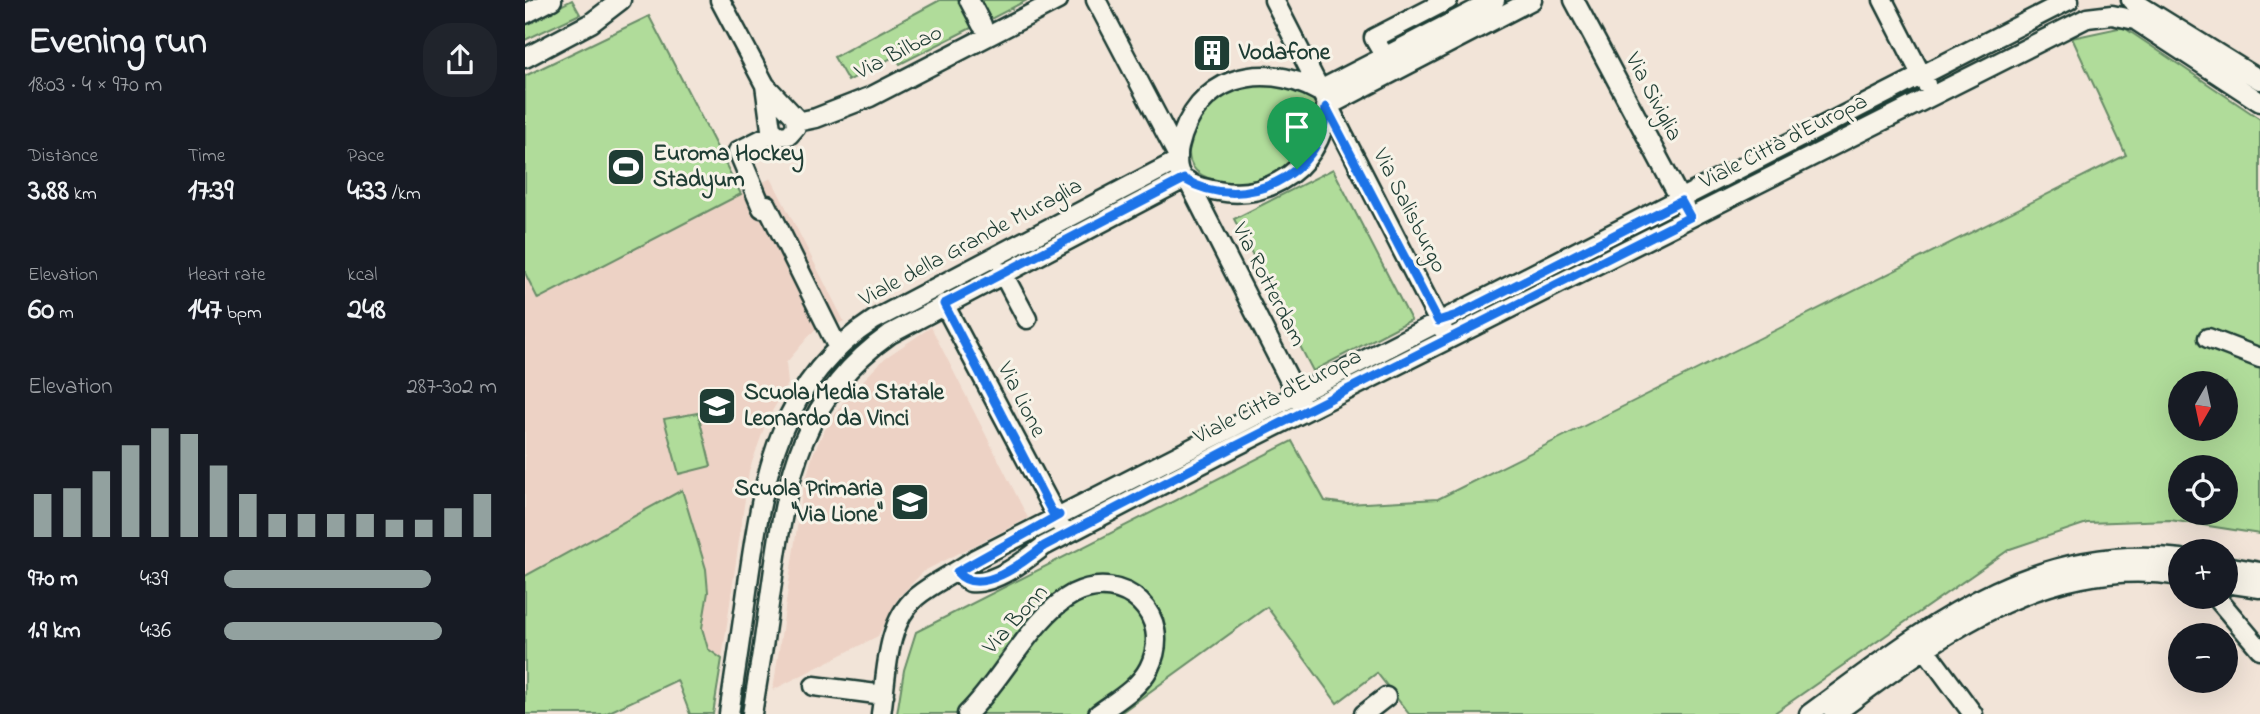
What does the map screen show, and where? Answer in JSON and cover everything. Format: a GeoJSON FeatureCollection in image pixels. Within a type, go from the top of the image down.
{"type":"FeatureCollection","features":[{"type":"Feature","properties":{"kind":"street"},"geometry":{"type":"LineString","coordinates":[[525,14],[552,0]]}},
{"type":"Feature","properties":{"kind":"street"},"geometry":{"type":"LineString","coordinates":[[525,58],[585,27],[621,0]]}},
{"type":"Feature","properties":{"kind":"street"},"geometry":{"type":"LineString","coordinates":[[712,0],[729,17]]}},
{"type":"Feature","properties":{"kind":"street"},"geometry":{"type":"LineString","coordinates":[[720,0],[765,85],[792,116]]}},
{"type":"Feature","properties":{"kind":"street"},"geometry":{"type":"LineString","coordinates":[[969,0],[982,25]]}},
{"type":"Feature","properties":{"kind":"street","name":"Via Bilbao"},"geometry":{"type":"LineString","coordinates":[[792,116],[829,114],[870,97],[1058,0]]}},
{"type":"Feature","properties":{"kind":"street"},"geometry":{"type":"LineString","coordinates":[[1096,0],[1186,180],[1207,189],[1236,193],[1263,189],[1280,181],[1297,169],[1317,143],[1324,123],[1322,99],[1296,79],[1272,74],[1230,82],[1211,94],[1193,114],[1183,134],[1177,158]]}},
{"type":"Feature","properties":{"kind":"street","name":"Via Salisburgo"},"geometry":{"type":"LineString","coordinates":[[1274,0],[1322,99],[1447,339]]}},
{"type":"Feature","properties":{"kind":"street"},"geometry":{"type":"LineString","coordinates":[[1385,57],[1374,38],[1448,0]]}},
{"type":"Feature","properties":{"kind":"street"},"geometry":{"type":"LineString","coordinates":[[1322,99],[1385,57],[1495,0]]}},
{"type":"Feature","properties":{"kind":"street"},"geometry":{"type":"LineString","coordinates":[[1322,99],[1532,0]]}},
{"type":"Feature","properties":{"kind":"street","name":"Via Siviglia"},"geometry":{"type":"LineString","coordinates":[[1574,0],[1690,217]]}},
{"type":"Feature","properties":{"kind":"street"},"geometry":{"type":"LineString","coordinates":[[1883,0],[1932,94]]}},
{"type":"Feature","properties":{"kind":"street","name":"Viale Città d'Europa"},"geometry":{"type":"LineString","coordinates":[[881,714],[893,636],[907,607],[923,591],[1059,515],[1438,321],[1457,315],[1681,201],[2070,0]]}},
{"type":"Feature","properties":{"kind":"street","name":"Viale Città d'Europa"},"geometry":{"type":"LineString","coordinates":[[2131,0],[2232,72],[2260,102]]}},
{"type":"Feature","properties":{"kind":"street","name":"Viale Città d'Europa"},"geometry":{"type":"LineString","coordinates":[[957,572],[967,581],[982,582],[1033,557],[1064,536],[1304,411],[2075,23],[2102,15],[2135,20],[2232,72],[2260,80]]}},
{"type":"Feature","properties":{"kind":"street"},"geometry":{"type":"LineString","coordinates":[[765,85],[772,126]]}},
{"type":"Feature","properties":{"kind":"street"},"geometry":{"type":"LineString","coordinates":[[792,116],[777,111],[772,126],[738,151],[762,208],[767,205],[838,348]]}},
{"type":"Feature","properties":{"kind":"street"},"geometry":{"type":"LineString","coordinates":[[772,126],[789,135],[792,116]]}},
{"type":"Feature","properties":{"kind":"street","name":"Viale della Grande Muraglia"},"geometry":{"type":"LineString","coordinates":[[729,714],[767,470],[791,411],[815,374],[838,348],[874,320],[1177,158]]}},
{"type":"Feature","properties":{"kind":"street","name":"Viale della Grande Muraglia"},"geometry":{"type":"LineString","coordinates":[[753,714],[785,493],[806,431],[832,390],[865,354],[890,334],[1002,272],[1186,180]]}},
{"type":"Feature","properties":{"kind":"street","name":"Via Rotterdam"},"geometry":{"type":"LineString","coordinates":[[1186,180],[1304,411]]}},
{"type":"Feature","properties":{"kind":"street"},"geometry":{"type":"LineString","coordinates":[[1002,272],[1027,319]]}},
{"type":"Feature","properties":{"kind":"street","name":"Via Lione"},"geometry":{"type":"LineString","coordinates":[[944,304],[1052,512],[1059,515]]}},
{"type":"Feature","properties":{"kind":"street"},"geometry":{"type":"LineString","coordinates":[[2208,338],[2260,358]]}},
{"type":"Feature","properties":{"kind":"street"},"geometry":{"type":"LineString","coordinates":[[1059,515],[1064,536]]}},
{"type":"Feature","properties":{"kind":"street"},"geometry":{"type":"LineString","coordinates":[[1834,714],[1976,598],[2041,572],[2101,559],[2168,559]]}},
{"type":"Feature","properties":{"kind":"street"},"geometry":{"type":"LineString","coordinates":[[2238,568],[2260,572]]}},
{"type":"Feature","properties":{"kind":"street"},"geometry":{"type":"LineString","coordinates":[[1809,714],[1920,643],[1985,611],[2052,585],[2108,574],[2168,576]]}},
{"type":"Feature","properties":{"kind":"street"},"geometry":{"type":"LineString","coordinates":[[2238,585],[2260,588]]}},
{"type":"Feature","properties":{"kind":"street","name":"Via Bonn"},"geometry":{"type":"LineString","coordinates":[[967,714],[1057,606],[1080,591],[1110,586],[1129,593],[1143,606],[1153,627],[1155,648],[1150,666],[1140,682],[1098,714]]}},
{"type":"Feature","properties":{"kind":"street"},"geometry":{"type":"LineString","coordinates":[[2226,609],[2260,649]]}},
{"type":"Feature","properties":{"kind":"street"},"geometry":{"type":"LineString","coordinates":[[1920,643],[1973,714]]}},
{"type":"Feature","properties":{"kind":"street"},"geometry":{"type":"LineString","coordinates":[[814,686],[884,695]]}},
{"type":"Feature","properties":{"kind":"street"},"geometry":{"type":"LineString","coordinates":[[1364,714],[1386,697]]}},
{"type":"Feature","properties":{"kind":"shaded area"},"geometry":{"type":"Polygon","coordinates":[[[771,178],[844,321],[836,325],[829,313],[786,363],[788,384],[767,420],[749,471],[722,659],[708,649],[702,628],[708,592],[682,491],[525,576],[525,273],[538,298],[771,178]]]}},
{"type":"Feature","properties":{"kind":"shaded area","name":"Scuola Primaria \"Via Lione\""},"geometry":{"type":"Polygon","coordinates":[[[931,327],[1028,518],[924,571],[898,598],[878,636],[773,690],[802,494],[813,454],[824,431],[846,398],[885,358],[931,327]]]}},
{"type":"Feature","properties":{"kind":"green space"},"geometry":{"type":"Polygon","coordinates":[[[572,0],[580,14],[525,40],[525,24],[572,0]]]}},
{"type":"Feature","properties":{"kind":"green space"},"geometry":{"type":"Polygon","coordinates":[[[940,0],[960,0],[975,26],[900,64],[895,56],[848,81],[834,57],[940,0]]]}},
{"type":"Feature","properties":{"kind":"green space"},"geometry":{"type":"Polygon","coordinates":[[[976,0],[1027,0],[987,21],[976,0]]]}},
{"type":"Feature","properties":{"kind":"green space","name":"Euroma Hockey Stadyum"},"geometry":{"type":"Polygon","coordinates":[[[649,16],[741,194],[538,299],[525,273],[525,76],[649,16]]]}},
{"type":"Feature","properties":{"kind":"green space"},"geometry":{"type":"Polygon","coordinates":[[[2123,27],[2260,119],[2260,534],[2202,525],[2238,525],[2238,455],[2168,455],[2168,520],[2087,523],[2010,549],[1773,714],[1409,714],[1377,673],[1337,703],[1267,607],[1119,714],[897,714],[904,670],[916,632],[1292,441],[1325,501],[1347,504],[1438,499],[2126,155],[2072,38],[2123,27]]]}},
{"type":"Feature","properties":{"kind":"green space"},"geometry":{"type":"Polygon","coordinates":[[[1273,82],[1305,93],[1316,105],[1315,128],[1299,152],[1279,170],[1247,182],[1216,180],[1196,171],[1190,161],[1189,149],[1192,137],[1205,113],[1229,93],[1247,86],[1273,82]]]}},
{"type":"Feature","properties":{"kind":"green space"},"geometry":{"type":"Polygon","coordinates":[[[1333,169],[1411,320],[1313,371],[1234,219],[1333,169]]]}},
{"type":"Feature","properties":{"kind":"green space"},"geometry":{"type":"Polygon","coordinates":[[[698,413],[711,466],[679,474],[664,419],[698,413]]]}},
{"type":"Feature","properties":{"kind":"green space"},"geometry":{"type":"Polygon","coordinates":[[[682,490],[706,569],[708,592],[702,628],[708,649],[722,659],[713,714],[690,714],[677,680],[605,714],[525,714],[525,576],[682,490]]]}},
{"type":"Feature","properties":{"kind":"place","name":"Vodafone"},"geometry":{"type":"Point","coordinates":[1212,53]}},
{"type":"Feature","properties":{"kind":"place","name":"Euroma Hockey Stadyum"},"geometry":{"type":"Point","coordinates":[626,167]}},
{"type":"Feature","properties":{"kind":"place","name":"Scuola Media Statale Leonardo da Vinci"},"geometry":{"type":"Point","coordinates":[717,406]}},
{"type":"Feature","properties":{"kind":"place","name":"Scuola Primaria \"Via Lione\""},"geometry":{"type":"Point","coordinates":[910,502]}},
{"type":"Feature","properties":{"kind":"route"},"geometry":{"type":"LineString","coordinates":[[1326,107],[1339,127],[1438,321],[1457,315],[1681,201],[1690,217],[1236,446],[1044,546],[1033,557],[986,580],[974,583],[962,578],[957,572],[975,559],[1059,515],[1052,512],[944,304],[1184,179],[1207,189],[1244,192],[1273,185],[1297,169],[1309,155],[1322,131],[1326,107]]}}]}
